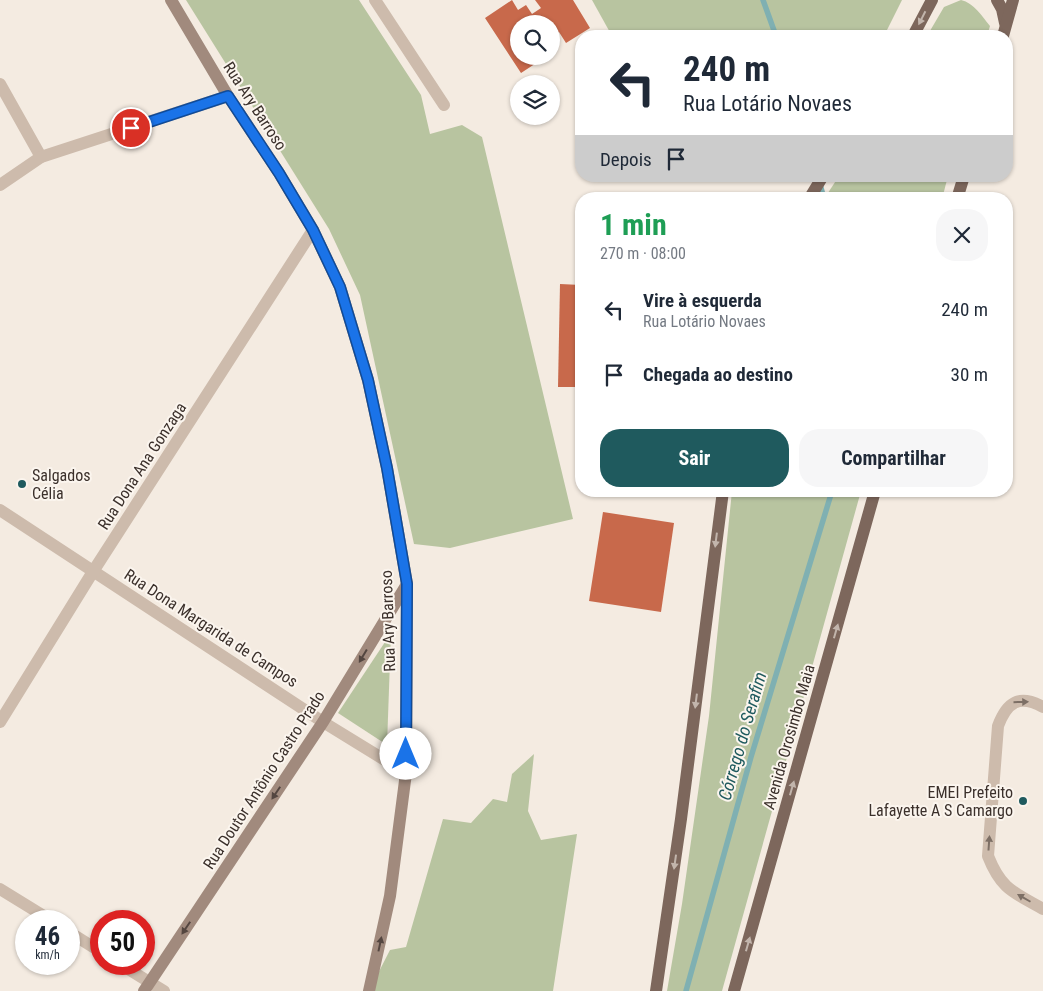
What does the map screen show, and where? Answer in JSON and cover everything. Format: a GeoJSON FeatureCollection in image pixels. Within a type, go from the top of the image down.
{"type":"FeatureCollection","features":[{"type":"Feature","properties":{"kind":"main road","name":"Rua Ary Barroso"},"geometry":{"type":"LineString","coordinates":[[171,0],[228,96],[279,173],[313,230],[340,287],[368,380],[387,468],[407,584],[406,773],[390,896],[368,991]]}},
{"type":"Feature","properties":{"kind":"main road"},"geometry":{"type":"LineString","coordinates":[[915,30],[932,0]]}},
{"type":"Feature","properties":{"kind":"main road"},"geometry":{"type":"LineString","coordinates":[[997,0],[1002,9],[1004,30]]}},
{"type":"Feature","properties":{"kind":"main road"},"geometry":{"type":"LineString","coordinates":[[1005,30],[1014,0]]}},
{"type":"Feature","properties":{"kind":"main road"},"geometry":{"type":"LineString","coordinates":[[656,991],[681,819],[722,497]]}},
{"type":"Feature","properties":{"kind":"main road","name":"Avenida Orosimbo Maia"},"geometry":{"type":"LineString","coordinates":[[734,991],[873,497]]}},
{"type":"Feature","properties":{"kind":"main road","name":"Rua Doutor Antônio Castro Prado"},"geometry":{"type":"LineString","coordinates":[[147,986],[323,722],[407,584]]}},
{"type":"Feature","properties":{"kind":"street"},"geometry":{"type":"LineString","coordinates":[[376,0],[444,105]]}},
{"type":"Feature","properties":{"kind":"street"},"geometry":{"type":"LineString","coordinates":[[0,84],[41,157]]}},
{"type":"Feature","properties":{"kind":"street"},"geometry":{"type":"LineString","coordinates":[[0,185],[41,157],[228,96]]}},
{"type":"Feature","properties":{"kind":"street","name":"Rua Dona Ana Gonzaga"},"geometry":{"type":"LineString","coordinates":[[0,722],[94,570],[313,230]]}},
{"type":"Feature","properties":{"kind":"street","name":"Rua Dona Margarida de Campos"},"geometry":{"type":"LineString","coordinates":[[0,510],[323,722],[406,773]]}},
{"type":"Feature","properties":{"kind":"street"},"geometry":{"type":"LineString","coordinates":[[1043,707],[1023,700],[1012,702],[1003,713],[998,726],[988,856],[995,873],[1006,887],[1043,909]]}},
{"type":"Feature","properties":{"kind":"street"},"geometry":{"type":"LineString","coordinates":[[0,889],[34,910]]}},
{"type":"Feature","properties":{"kind":"street"},"geometry":{"type":"LineString","coordinates":[[134,975],[147,986],[164,991]]}},
{"type":"Feature","properties":{"kind":"green space"},"geometry":{"type":"Polygon","coordinates":[[[186,0],[359,0],[421,95],[430,134],[462,125],[482,137],[573,519],[450,548],[414,544],[360,295],[329,229],[186,0]]]}},
{"type":"Feature","properties":{"kind":"green space"},"geometry":{"type":"Polygon","coordinates":[[[592,0],[902,0],[887,30],[609,30],[592,0]]]}},
{"type":"Feature","properties":{"kind":"green space"},"geometry":{"type":"Polygon","coordinates":[[[961,0],[966,2],[981,14],[990,26],[989,30],[931,30],[944,7],[961,0]]]}},
{"type":"Feature","properties":{"kind":"green space"},"geometry":{"type":"Polygon","coordinates":[[[835,182],[946,182],[944,192],[829,192],[835,182]]]}},
{"type":"Feature","properties":{"kind":"green space"},"geometry":{"type":"Polygon","coordinates":[[[731,497],[859,497],[722,991],[667,991],[682,904],[709,716],[731,497]]]}},
{"type":"Feature","properties":{"kind":"green space"},"geometry":{"type":"Polygon","coordinates":[[[391,633],[387,745],[338,713],[391,633]]]}},
{"type":"Feature","properties":{"kind":"green space"},"geometry":{"type":"Polygon","coordinates":[[[534,754],[528,811],[541,840],[577,834],[553,991],[369,991],[390,950],[406,947],[443,819],[471,823],[493,799],[507,802],[512,774],[534,754]]]}},
{"type":"Feature","properties":{"kind":"building"},"geometry":{"type":"Polygon","coordinates":[[[512,0],[518,10],[526,5],[532,14],[541,8],[535,0],[573,0],[590,28],[587,30],[575,30],[575,37],[566,43],[560,34],[560,15],[510,15],[510,56],[485,18],[512,0]]]}},
{"type":"Feature","properties":{"kind":"building"},"geometry":{"type":"Polygon","coordinates":[[[516,65],[533,65],[521,73],[516,65]]]}},
{"type":"Feature","properties":{"kind":"building"},"geometry":{"type":"Polygon","coordinates":[[[560,284],[575,285],[575,387],[558,387],[560,284]]]}},
{"type":"Feature","properties":{"kind":"building"},"geometry":{"type":"Polygon","coordinates":[[[603,512],[674,523],[661,612],[589,601],[603,512]]]}},
{"type":"Feature","properties":{"kind":"waterway","name":"Córrego do Serafim"},"geometry":{"type":"LineString","coordinates":[[763,0],[774,30]]}},
{"type":"Feature","properties":{"kind":"waterway","name":"Córrego do Serafim"},"geometry":{"type":"LineString","coordinates":[[820,184],[822,192]]}},
{"type":"Feature","properties":{"kind":"waterway","name":"Córrego do Serafim"},"geometry":{"type":"LineString","coordinates":[[686,991],[751,757],[830,497]]}},
{"type":"Feature","properties":{"kind":"place","name":"Salgados Célia"},"geometry":{"type":"Point","coordinates":[22,484]}},
{"type":"Feature","properties":{"kind":"place","name":"EMEI Prefeito Lafayette A S Camargo"},"geometry":{"type":"Point","coordinates":[1023,801]}},
{"type":"Feature","properties":{"kind":"route"},"geometry":{"type":"LineString","coordinates":[[131,128],[228,96],[279,173],[313,230],[340,287],[368,380],[387,468],[407,584],[406,754]]}}]}
